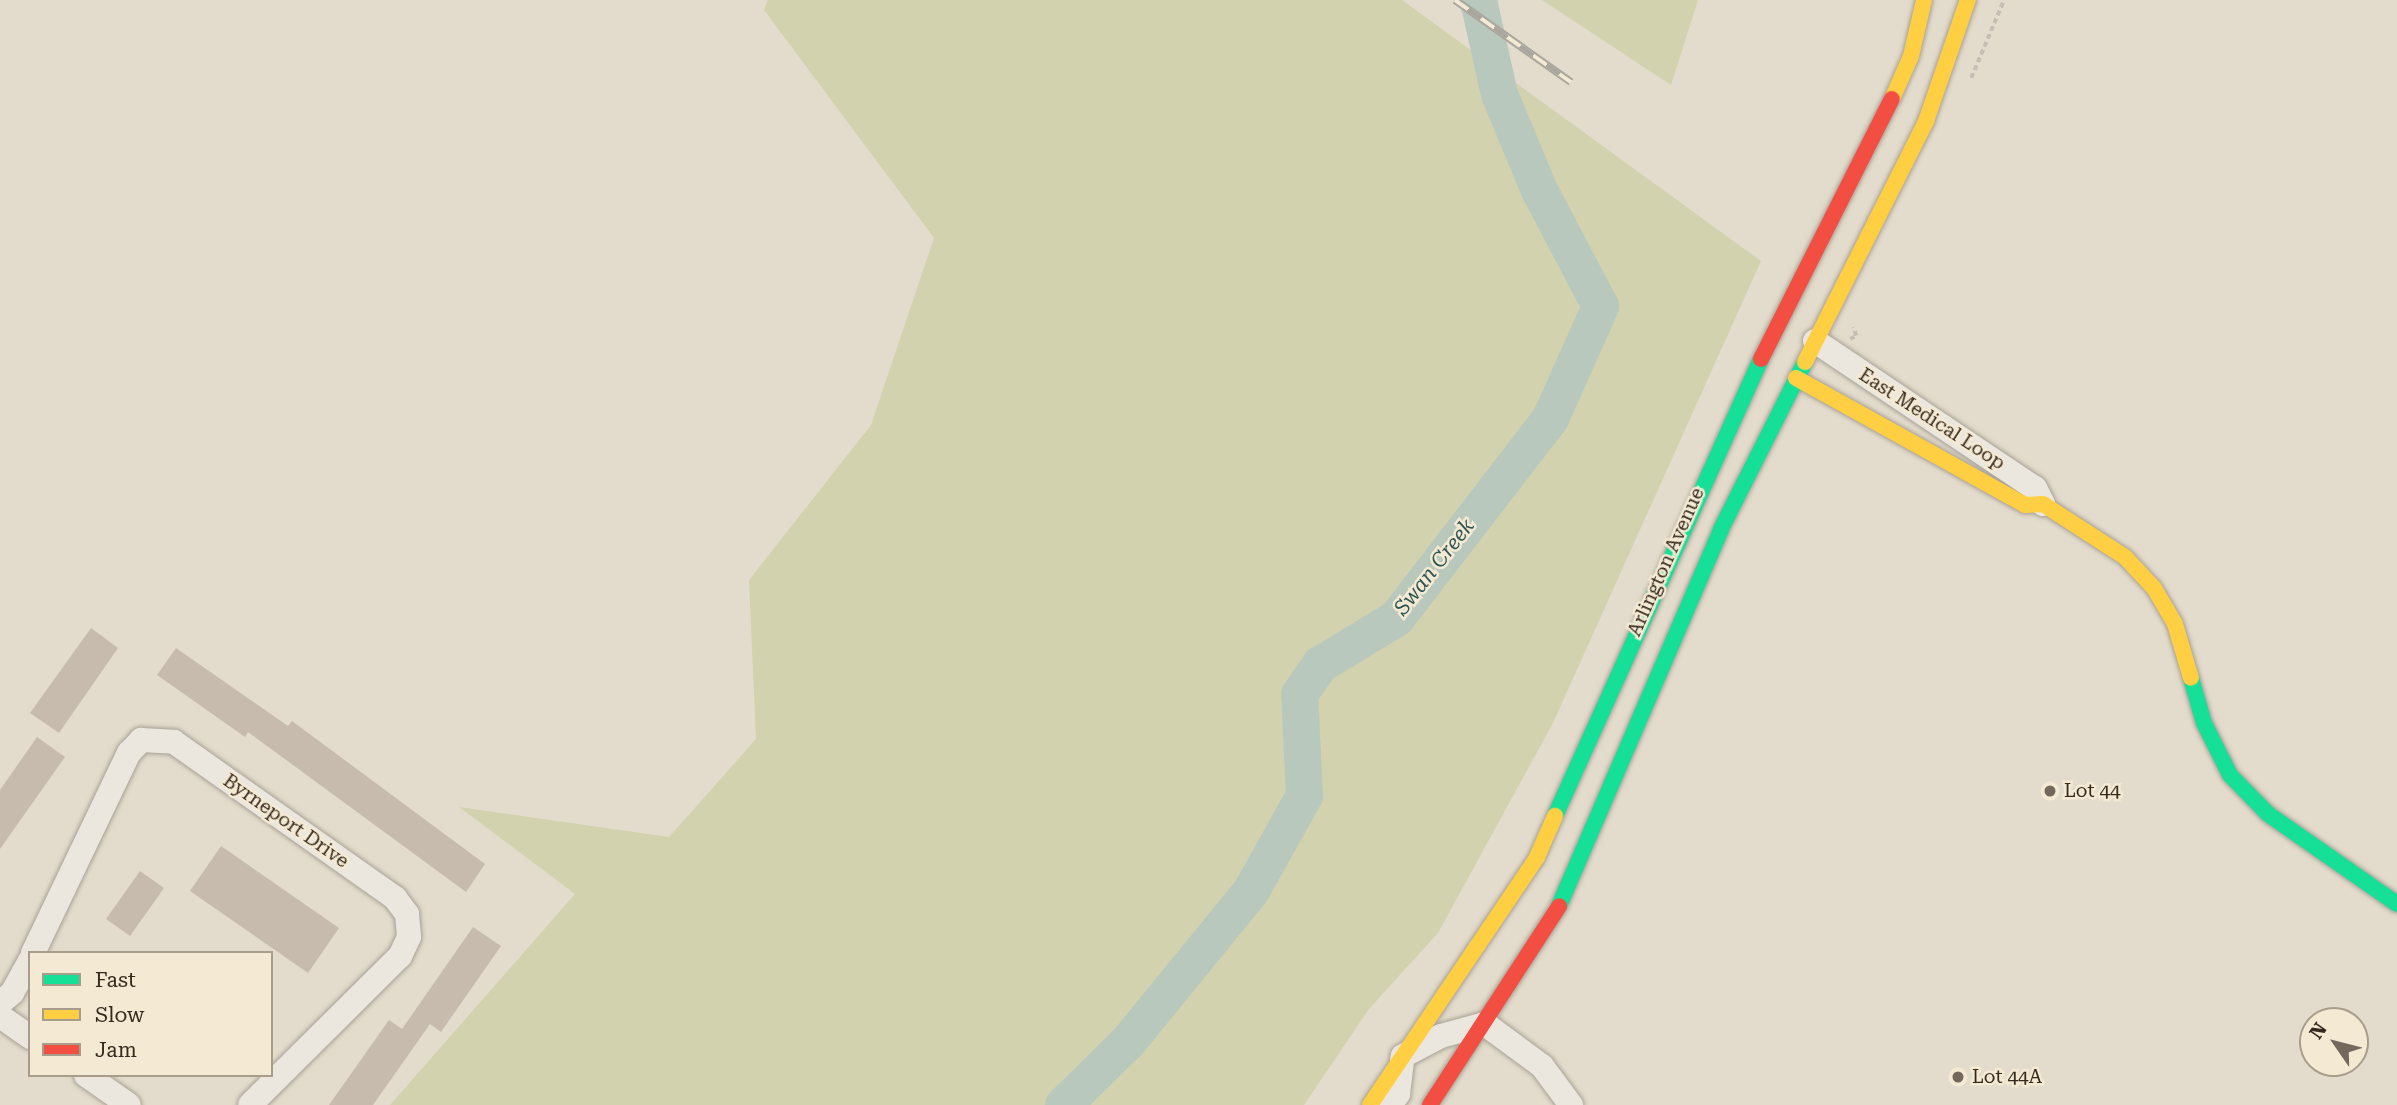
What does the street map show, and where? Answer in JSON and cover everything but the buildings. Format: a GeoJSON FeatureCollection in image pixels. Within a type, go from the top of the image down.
{"type":"FeatureCollection","features":[{"type":"Feature","properties":{"kind":"street","name":"Arlington Avenue"},"geometry":{"type":"LineString","coordinates":[[1370,1105],[1537,857],[1688,511],[1874,139],[1910,56],[1924,0]]}},
{"type":"Feature","properties":{"kind":"street","name":"Arlington Avenue"},"geometry":{"type":"LineString","coordinates":[[1430,1105],[1485,1024],[1567,892],[1721,529],[1926,121],[1968,0]]}},
{"type":"Feature","properties":{"kind":"street"},"geometry":{"type":"LineString","coordinates":[[1907,109],[1910,56]]}},
{"type":"Feature","properties":{"kind":"street"},"geometry":{"type":"LineString","coordinates":[[1857,219],[1900,132]]}},
{"type":"Feature","properties":{"kind":"street","name":"East Medical Loop"},"geometry":{"type":"LineString","coordinates":[[1815,341],[2035,488],[2043,504],[2115,549],[2154,588],[2181,638],[2208,733],[2243,789],[2268,814],[2397,904]]}},
{"type":"Feature","properties":{"kind":"street"},"geometry":{"type":"LineString","coordinates":[[1788,356],[1796,378]]}},
{"type":"Feature","properties":{"kind":"street","name":"East Medical Loop"},"geometry":{"type":"LineString","coordinates":[[1796,378],[2025,505],[2043,504]]}},
{"type":"Feature","properties":{"kind":"street","name":"Byrneport Drive"},"geometry":{"type":"LineString","coordinates":[[34,951],[128,752],[141,740],[174,742],[395,898],[407,914],[409,937],[400,956],[250,1105]]}},
{"type":"Feature","properties":{"kind":"street"},"geometry":{"type":"LineString","coordinates":[[0,1003],[12,993],[28,964]]}},
{"type":"Feature","properties":{"kind":"street"},"geometry":{"type":"LineString","coordinates":[[0,1016],[28,1036]]}},
{"type":"Feature","properties":{"kind":"street"},"geometry":{"type":"LineString","coordinates":[[1390,1105],[1398,1094],[1404,1056],[1441,1036],[1485,1024],[1550,1074],[1571,1105]]}},
{"type":"Feature","properties":{"kind":"street"},"geometry":{"type":"LineString","coordinates":[[89,1077],[129,1105]]}},
{"type":"Feature","properties":{"kind":"green space"},"geometry":{"type":"Polygon","coordinates":[[[768,0],[1402,0],[1761,261],[1553,723],[1438,933],[1369,1009],[1304,1105],[390,1105],[575,894],[459,807],[669,837],[756,739],[749,580],[871,425],[934,238],[764,10],[768,0]]]}},
{"type":"Feature","properties":{"kind":"green space"},"geometry":{"type":"Polygon","coordinates":[[[1542,0],[1698,0],[1671,85],[1542,0]]]}},
{"type":"Feature","properties":{"kind":"waterway","name":"Swan Creek"},"geometry":{"type":"LineString","coordinates":[[1063,1105],[1128,1041],[1251,890],[1304,795],[1299,694],[1320,664],[1396,618],[1550,418],[1600,306],[1539,190],[1499,94],[1478,0]]}},
{"type":"Feature","properties":{"kind":"railway"},"geometry":{"type":"LineString","coordinates":[[1455,0],[1571,82]]}},
{"type":"Feature","properties":{"kind":"traffic: fast"},"geometry":{"type":"LineString","coordinates":[[1555,816],[1761,359]]}},
{"type":"Feature","properties":{"kind":"traffic: fast"},"geometry":{"type":"LineString","coordinates":[[1559,906],[1721,529],[1805,362]]}},
{"type":"Feature","properties":{"kind":"traffic: fast"},"geometry":{"type":"LineString","coordinates":[[2191,678],[2204,723],[2230,775],[2268,814],[2397,904]]}},
{"type":"Feature","properties":{"kind":"traffic: slow"},"geometry":{"type":"LineString","coordinates":[[1892,99],[1911,56],[1924,0]]}},
{"type":"Feature","properties":{"kind":"traffic: slow"},"geometry":{"type":"LineString","coordinates":[[1805,362],[1926,121],[1968,0]]}},
{"type":"Feature","properties":{"kind":"traffic: slow"},"geometry":{"type":"LineString","coordinates":[[1796,378],[2025,505],[2043,504],[2125,557],[2154,588],[2175,624],[2191,678]]}},
{"type":"Feature","properties":{"kind":"traffic: slow"},"geometry":{"type":"LineString","coordinates":[[1370,1105],[1537,857],[1555,816]]}},
{"type":"Feature","properties":{"kind":"traffic: jam"},"geometry":{"type":"LineString","coordinates":[[1761,359],[1892,99]]}},
{"type":"Feature","properties":{"kind":"traffic: jam"},"geometry":{"type":"LineString","coordinates":[[1430,1105],[1559,906]]}},
{"type":"Feature","properties":{"kind":"place","name":"Lot 44"},"geometry":{"type":"Point","coordinates":[2050,791]}},
{"type":"Feature","properties":{"kind":"place","name":"Lot 44A"},"geometry":{"type":"Point","coordinates":[1958,1077]}}]}
